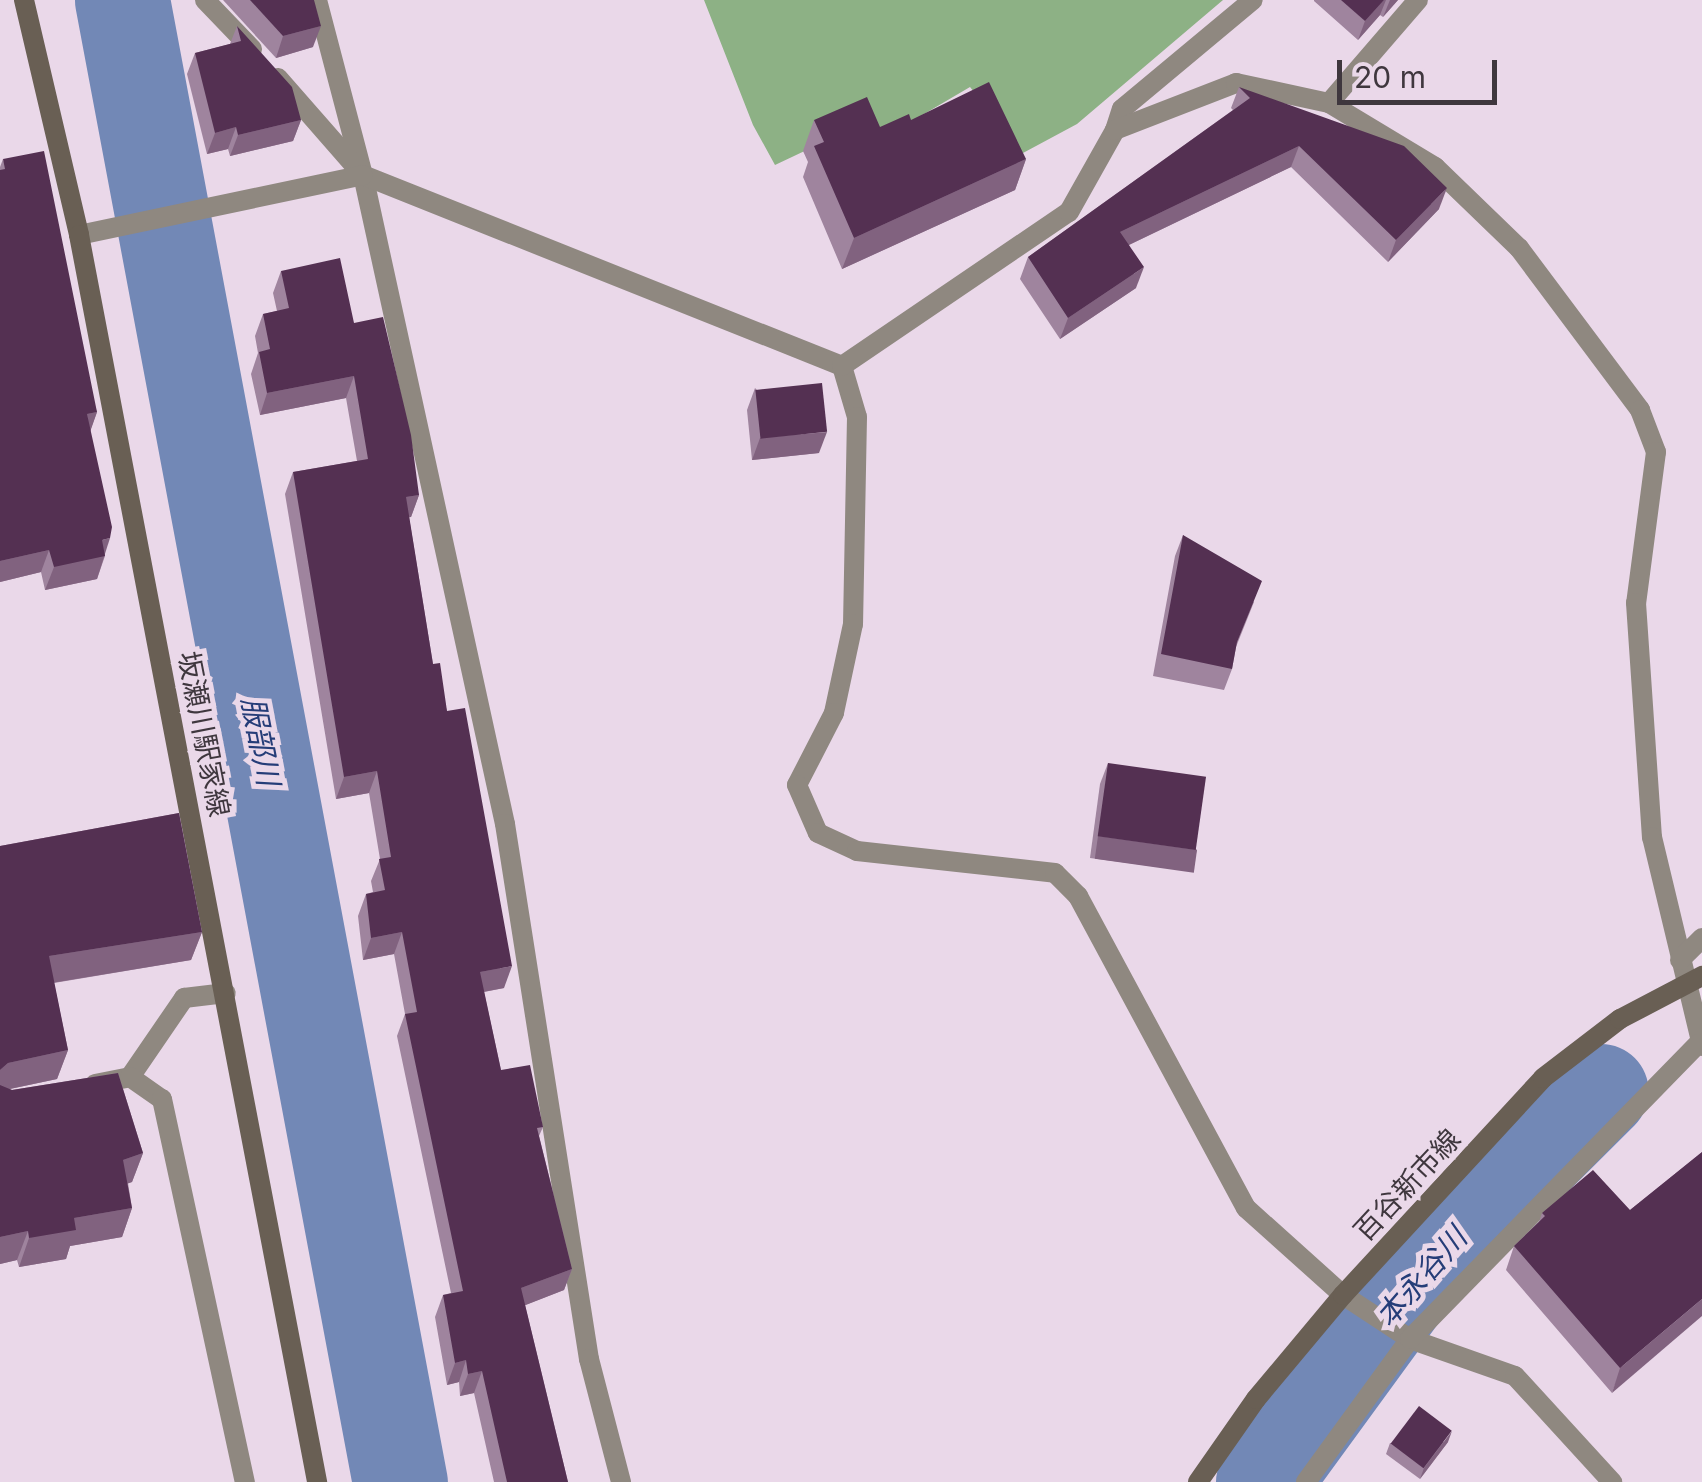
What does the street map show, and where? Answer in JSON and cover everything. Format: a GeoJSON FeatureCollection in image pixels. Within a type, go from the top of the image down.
{"type":"FeatureCollection","features":[{"type":"Feature","properties":{"kind":"main road","name":"坂瀬川駅家線"},"geometry":{"type":"LineString","coordinates":[[24,0],[79,235],[317,1482]]}},
{"type":"Feature","properties":{"kind":"main road","name":"百谷新市線"},"geometry":{"type":"LineString","coordinates":[[1198,1482],[1256,1399],[1343,1295],[1543,1078],[1620,1019],[1694,980]]}},
{"type":"Feature","properties":{"kind":"street"},"geometry":{"type":"LineString","coordinates":[[205,0],[363,175],[842,366]]}},
{"type":"Feature","properties":{"kind":"street"},"geometry":{"type":"LineString","coordinates":[[317,0],[363,175],[505,824],[589,1359],[621,1482]]}},
{"type":"Feature","properties":{"kind":"street"},"geometry":{"type":"LineString","coordinates":[[842,366],[1069,212],[1122,110],[1252,0]]}},
{"type":"Feature","properties":{"kind":"street"},"geometry":{"type":"LineString","coordinates":[[1328,103],[1418,0]]}},
{"type":"Feature","properties":{"kind":"street"},"geometry":{"type":"LineString","coordinates":[[1114,130],[1236,83],[1328,103],[1434,167],[1519,248],[1640,410],[1656,452],[1636,602],[1652,837],[1680,960],[1694,980],[1700,1045],[1410,1339],[1306,1482]]}},
{"type":"Feature","properties":{"kind":"street"},"geometry":{"type":"LineString","coordinates":[[79,235],[363,175]]}},
{"type":"Feature","properties":{"kind":"street"},"geometry":{"type":"LineString","coordinates":[[842,366],[857,417],[854,624],[834,713],[797,785],[818,833],[857,851],[1055,873],[1078,896],[1246,1208],[1343,1295],[1410,1339],[1515,1376],[1612,1482]]}},
{"type":"Feature","properties":{"kind":"street"},"geometry":{"type":"LineString","coordinates":[[1680,960],[1702,938]]}},
{"type":"Feature","properties":{"kind":"street"},"geometry":{"type":"LineString","coordinates":[[74,1089],[130,1076],[184,998],[226,993]]}},
{"type":"Feature","properties":{"kind":"street"},"geometry":{"type":"LineString","coordinates":[[130,1076],[162,1098],[245,1482]]}},
{"type":"Feature","properties":{"kind":"green space"},"geometry":{"type":"Polygon","coordinates":[[[704,0],[1223,0],[1077,124],[1023,153],[970,87],[878,141],[849,130],[775,165],[753,125],[704,0]]]}},
{"type":"Feature","properties":{"kind":"building"},"geometry":{"type":"Polygon","coordinates":[[[250,0],[314,0],[321,26],[283,36],[250,0]]]}},
{"type":"Feature","properties":{"kind":"building"},"geometry":{"type":"Polygon","coordinates":[[[1341,0],[1384,0],[1365,21],[1341,0]]]}},
{"type":"Feature","properties":{"kind":"building"},"geometry":{"type":"Polygon","coordinates":[[[237,26],[292,87],[301,120],[238,135],[236,127],[215,133],[195,53],[241,41],[237,26]]]}},
{"type":"Feature","properties":{"kind":"building"},"geometry":{"type":"Polygon","coordinates":[[[989,82],[1026,159],[854,238],[814,146],[824,142],[814,120],[867,97],[880,127],[909,114],[911,120],[989,82]]]}},
{"type":"Feature","properties":{"kind":"building"},"geometry":{"type":"Polygon","coordinates":[[[1239,87],[1404,146],[1447,188],[1396,240],[1299,146],[1120,232],[1144,267],[1068,318],[1028,257],[1250,98],[1239,87]]]}},
{"type":"Feature","properties":{"kind":"building"},"geometry":{"type":"Polygon","coordinates":[[[44,151],[97,412],[87,414],[112,527],[110,538],[102,540],[105,556],[54,567],[49,550],[0,561],[0,170],[5,169],[3,159],[44,151]]]}},
{"type":"Feature","properties":{"kind":"building"},"geometry":{"type":"Polygon","coordinates":[[[340,258],[354,323],[383,317],[411,435],[419,495],[406,497],[433,664],[440,663],[447,711],[465,708],[512,966],[480,972],[501,1070],[530,1065],[543,1127],[537,1128],[572,1269],[521,1288],[568,1482],[507,1482],[482,1371],[468,1374],[466,1360],[455,1363],[443,1295],[463,1291],[405,1014],[417,1012],[402,932],[371,938],[366,894],[385,890],[379,859],[391,857],[377,771],[344,777],[293,472],[368,459],[354,376],[267,393],[259,352],[270,349],[263,314],[289,308],[281,271],[340,258]]]}},
{"type":"Feature","properties":{"kind":"building"},"geometry":{"type":"Polygon","coordinates":[[[822,383],[827,432],[760,439],[755,390],[822,383]]]}},
{"type":"Feature","properties":{"kind":"building"},"geometry":{"type":"Polygon","coordinates":[[[1183,535],[1262,581],[1237,642],[1232,669],[1161,654],[1183,535]]]}},
{"type":"Feature","properties":{"kind":"building"},"geometry":{"type":"Polygon","coordinates":[[[1108,763],[1206,777],[1196,850],[1098,836],[1108,763]]]}},
{"type":"Feature","properties":{"kind":"building"},"geometry":{"type":"Polygon","coordinates":[[[179,813],[202,932],[49,956],[68,1050],[8,1063],[0,1070],[0,846],[179,813]]]}},
{"type":"Feature","properties":{"kind":"building"},"geometry":{"type":"Polygon","coordinates":[[[118,1073],[143,1153],[123,1160],[132,1208],[74,1218],[76,1230],[29,1238],[28,1231],[0,1237],[0,1085],[12,1090],[118,1073]]]}},
{"type":"Feature","properties":{"kind":"building"},"geometry":{"type":"Polygon","coordinates":[[[1702,1152],[1702,1299],[1620,1368],[1514,1246],[1545,1216],[1542,1213],[1593,1170],[1630,1210],[1702,1152]]]}},
{"type":"Feature","properties":{"kind":"building"},"geometry":{"type":"Polygon","coordinates":[[[1419,1406],[1452,1431],[1423,1468],[1391,1444],[1419,1406]]]}},
{"type":"Feature","properties":{"kind":"waterway","name":"服部川"},"geometry":{"type":"LineString","coordinates":[[122,0],[400,1482]]}},
{"type":"Feature","properties":{"kind":"waterway","name":"本永谷川"},"geometry":{"type":"LineString","coordinates":[[1263,1482],[1408,1283],[1601,1091]]}}]}
